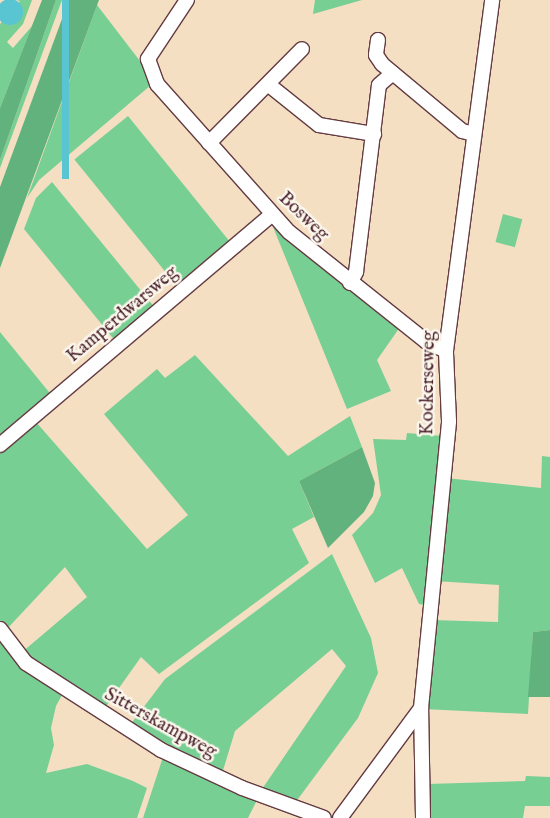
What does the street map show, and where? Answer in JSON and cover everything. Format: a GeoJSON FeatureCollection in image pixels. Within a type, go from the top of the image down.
{"type":"FeatureCollection","features":[{"type":"Feature","properties":{"kind":"street","name":"Bosweg"},"geometry":{"type":"LineString","coordinates":[[187,0],[148,59],[157,84],[271,214],[350,283],[446,351]]}},
{"type":"Feature","properties":{"kind":"street","name":"Kockerseweg"},"geometry":{"type":"LineString","coordinates":[[423,818],[420,708],[449,420],[446,351],[492,0]]}},
{"type":"Feature","properties":{"kind":"street"},"geometry":{"type":"LineString","coordinates":[[378,40],[376,55],[393,73],[462,131],[474,134]]}},
{"type":"Feature","properties":{"kind":"street"},"geometry":{"type":"LineString","coordinates":[[209,143],[269,85],[302,49]]}},
{"type":"Feature","properties":{"kind":"street"},"geometry":{"type":"LineString","coordinates":[[350,283],[356,272],[379,85],[393,73]]}},
{"type":"Feature","properties":{"kind":"street"},"geometry":{"type":"LineString","coordinates":[[269,85],[319,125],[374,134]]}},
{"type":"Feature","properties":{"kind":"street","name":"Kamperdwarsweg"},"geometry":{"type":"LineString","coordinates":[[0,445],[271,214]]}},
{"type":"Feature","properties":{"kind":"street","name":"Sitterskampweg"},"geometry":{"type":"LineString","coordinates":[[0,629],[26,663],[161,750],[242,788],[324,818]]}},
{"type":"Feature","properties":{"kind":"street"},"geometry":{"type":"LineString","coordinates":[[340,818],[420,708]]}},
{"type":"Feature","properties":{"kind":"green space"},"geometry":{"type":"Polygon","coordinates":[[[16,0],[32,0],[23,24],[7,42],[13,48],[32,26],[0,108],[0,24],[20,1],[16,0]]]}},
{"type":"Feature","properties":{"kind":"green space"},"geometry":{"type":"Polygon","coordinates":[[[42,0],[56,0],[0,160],[0,108],[42,0]]]}},
{"type":"Feature","properties":{"kind":"green space"},"geometry":{"type":"Polygon","coordinates":[[[56,0],[62,0],[0,168],[0,160],[56,0]]]}},
{"type":"Feature","properties":{"kind":"green space"},"geometry":{"type":"Polygon","coordinates":[[[69,0],[99,0],[0,268],[0,187],[69,0]]]}},
{"type":"Feature","properties":{"kind":"green space"},"geometry":{"type":"Polygon","coordinates":[[[315,0],[362,0],[313,14],[315,0]]]}},
{"type":"Feature","properties":{"kind":"green space"},"geometry":{"type":"Polygon","coordinates":[[[97,5],[143,65],[151,85],[39,180],[27,198],[97,5]]]}},
{"type":"Feature","properties":{"kind":"green space"},"geometry":{"type":"Polygon","coordinates":[[[128,116],[232,245],[179,288],[74,159],[128,116]]]}},
{"type":"Feature","properties":{"kind":"green space"},"geometry":{"type":"Polygon","coordinates":[[[52,182],[156,309],[117,343],[24,229],[36,198],[52,182]]]}},
{"type":"Feature","properties":{"kind":"green space"},"geometry":{"type":"Polygon","coordinates":[[[503,214],[522,219],[515,247],[495,242],[503,214]]]}},
{"type":"Feature","properties":{"kind":"green space"},"geometry":{"type":"Polygon","coordinates":[[[271,222],[400,327],[377,360],[391,391],[347,409],[271,222]]]}},
{"type":"Feature","properties":{"kind":"green space"},"geometry":{"type":"Polygon","coordinates":[[[0,332],[53,397],[0,443],[0,332]]]}},
{"type":"Feature","properties":{"kind":"green space"},"geometry":{"type":"Polygon","coordinates":[[[195,355],[288,456],[350,416],[362,447],[299,481],[314,517],[292,529],[309,563],[159,674],[141,657],[102,712],[21,653],[87,597],[65,567],[5,631],[0,623],[0,452],[36,422],[147,549],[188,515],[104,414],[157,369],[165,378],[195,355]]]}},
{"type":"Feature","properties":{"kind":"green space"},"geometry":{"type":"Polygon","coordinates":[[[407,433],[443,436],[424,605],[419,604],[402,568],[375,583],[352,535],[373,513],[381,495],[373,439],[406,440],[407,433]]]}},
{"type":"Feature","properties":{"kind":"green space"},"geometry":{"type":"Polygon","coordinates":[[[362,447],[375,483],[373,496],[364,512],[328,548],[299,481],[362,447]]]}},
{"type":"Feature","properties":{"kind":"green space"},"geometry":{"type":"Polygon","coordinates":[[[542,456],[550,457],[550,630],[533,632],[528,714],[423,709],[431,620],[498,622],[499,585],[434,581],[446,478],[541,488],[542,456]]]}},
{"type":"Feature","properties":{"kind":"green space"},"geometry":{"type":"Polygon","coordinates":[[[332,554],[371,638],[378,673],[358,718],[295,803],[260,792],[346,666],[332,649],[235,731],[221,777],[127,729],[165,679],[332,554]]]}},
{"type":"Feature","properties":{"kind":"green space"},"geometry":{"type":"Polygon","coordinates":[[[550,630],[550,697],[528,697],[533,632],[550,630]]]}},
{"type":"Feature","properties":{"kind":"green space"},"geometry":{"type":"Polygon","coordinates":[[[0,638],[29,672],[62,695],[56,706],[51,728],[54,745],[46,773],[87,764],[133,781],[147,788],[137,818],[0,818],[0,638]]]}},
{"type":"Feature","properties":{"kind":"green space"},"geometry":{"type":"Polygon","coordinates":[[[163,757],[257,800],[248,818],[143,818],[163,757]]]}},
{"type":"Feature","properties":{"kind":"green space"},"geometry":{"type":"Polygon","coordinates":[[[526,776],[550,777],[550,806],[525,806],[523,818],[428,818],[427,784],[525,781],[526,776]]]}},
{"type":"Feature","properties":{"kind":"water"},"geometry":{"type":"Polygon","coordinates":[[[10,-1],[19,3],[23,12],[19,21],[10,25],[1,21],[-3,12],[1,3],[10,-1]]]}},
{"type":"Feature","properties":{"kind":"water"},"geometry":{"type":"Polygon","coordinates":[[[62,0],[69,0],[69,179],[62,179],[62,0]]]}}]}
